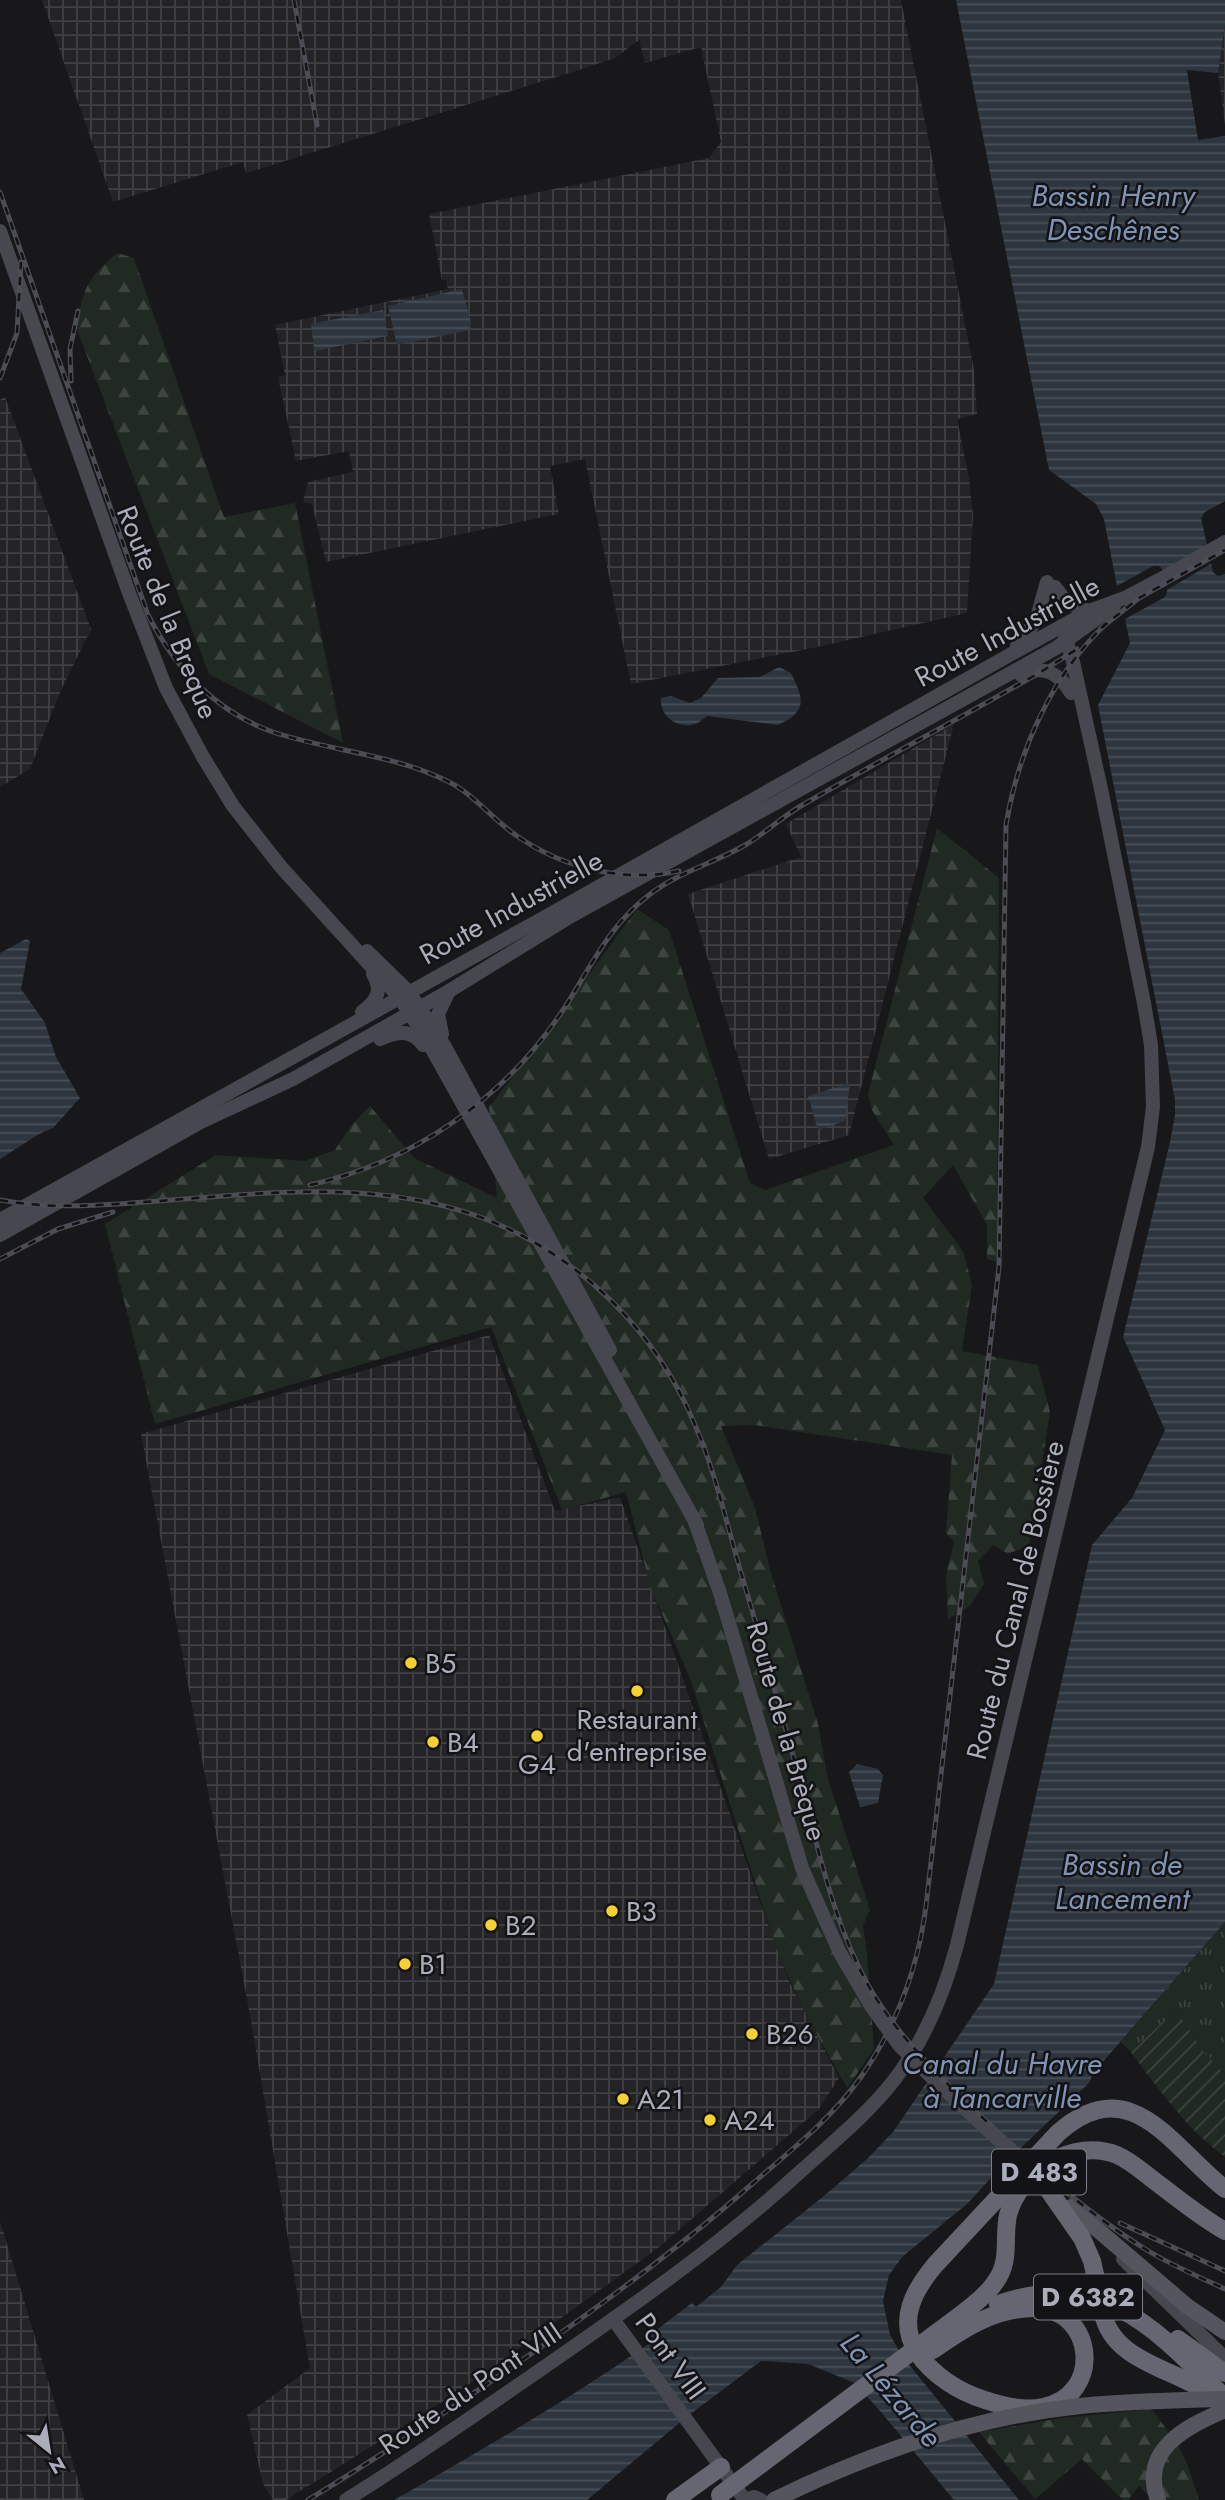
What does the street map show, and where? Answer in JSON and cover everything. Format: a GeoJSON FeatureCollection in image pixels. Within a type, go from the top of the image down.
{"type":"FeatureCollection","features":[{"type":"Feature","properties":{"kind":"highway"},"geometry":{"type":"LineString","coordinates":[[928,2346],[989,2316],[1025,2309],[1051,2310],[1071,2323],[1082,2340],[1085,2358],[1078,2385],[1058,2402],[1040,2408],[1007,2405],[973,2396],[946,2381],[923,2360],[911,2339],[908,2316],[914,2294],[928,2273],[1058,2133],[1077,2118],[1113,2109],[1128,2110],[1143,2117],[1157,2126],[1198,2167],[1225,2189]]}},
{"type":"Feature","properties":{"kind":"highway","name":"D 483"},"geometry":{"type":"LineString","coordinates":[[928,2346],[997,2281],[1006,2261],[1007,2222],[1012,2205],[1025,2185],[1046,2165],[1068,2153],[1092,2149],[1119,2156],[1225,2231]]}},
{"type":"Feature","properties":{"kind":"highway"},"geometry":{"type":"LineString","coordinates":[[1042,2182],[1082,2238],[1091,2261],[1104,2317],[1117,2340],[1146,2362],[1192,2383],[1225,2408]]}},
{"type":"Feature","properties":{"kind":"highway","name":"D 6382"},"geometry":{"type":"LineString","coordinates":[[721,2498],[977,2307],[995,2297],[1039,2287],[1070,2287],[1096,2291],[1140,2312],[1225,2373]]}},
{"type":"Feature","properties":{"kind":"highway","name":"D 6382"},"geometry":{"type":"LineString","coordinates":[[928,2346],[996,2304],[1043,2293],[1081,2294],[1114,2306],[1144,2324],[1179,2353],[1225,2399]]}},
{"type":"Feature","properties":{"kind":"highway"},"geometry":{"type":"LineString","coordinates":[[675,2500],[721,2467]]}},
{"type":"Feature","properties":{"kind":"main road","name":"Route de la Breque"},"geometry":{"type":"LineString","coordinates":[[0,231],[29,310],[30,334],[38,365],[64,437],[88,479],[128,593],[166,688],[233,806],[281,867],[336,926]]}},
{"type":"Feature","properties":{"kind":"main road","name":"Route Industrielle"},"geometry":{"type":"LineString","coordinates":[[409,1002],[449,991],[571,916],[890,741],[1093,615],[1225,542]]}},
{"type":"Feature","properties":{"kind":"main road"},"geometry":{"type":"LineString","coordinates":[[1006,656],[1030,632],[1051,585],[1068,603],[1093,615],[1075,650],[1088,733]]}},
{"type":"Feature","properties":{"kind":"main road","name":"Route Industrielle"},"geometry":{"type":"LineString","coordinates":[[0,1220],[296,1054],[409,1002],[500,942],[1006,656],[1060,636]]}},
{"type":"Feature","properties":{"kind":"main road","name":"Route du Canal de Bossière"},"geometry":{"type":"LineString","coordinates":[[1060,636],[1071,692],[1095,765]]}},
{"type":"Feature","properties":{"kind":"main road","name":"Route du Canal de Bossière"},"geometry":{"type":"LineString","coordinates":[[617,2317],[715,2245],[869,2108],[899,2073],[923,2037],[950,1971],[1148,1147],[1154,1080],[1151,1045],[1117,866],[1073,662],[1060,636]]}},
{"type":"Feature","properties":{"kind":"main road"},"geometry":{"type":"LineString","coordinates":[[760,812],[830,782],[1035,668],[1054,673],[1071,692]]}},
{"type":"Feature","properties":{"kind":"main road"},"geometry":{"type":"LineString","coordinates":[[269,1091],[348,1036],[462,975],[535,929],[536,922]]}},
{"type":"Feature","properties":{"kind":"main road"},"geometry":{"type":"LineString","coordinates":[[336,926],[365,960],[409,1002]]}},
{"type":"Feature","properties":{"kind":"main road"},"geometry":{"type":"LineString","coordinates":[[336,926],[393,974],[413,982],[465,954],[500,942]]}},
{"type":"Feature","properties":{"kind":"main road"},"geometry":{"type":"LineString","coordinates":[[296,1054],[306,1043],[373,1003],[378,995],[378,981],[365,960]]}},
{"type":"Feature","properties":{"kind":"main road"},"geometry":{"type":"LineString","coordinates":[[393,974],[453,1090],[697,1525]]}},
{"type":"Feature","properties":{"kind":"main road"},"geometry":{"type":"LineString","coordinates":[[444,1045],[438,1014],[449,991]]}},
{"type":"Feature","properties":{"kind":"main road","name":"Route de la Brèque"},"geometry":{"type":"LineString","coordinates":[[409,1002],[444,1045],[669,1464],[697,1525],[802,1868],[841,1953],[871,2006],[906,2053],[1071,2207],[1225,2358]]}},
{"type":"Feature","properties":{"kind":"main road"},"geometry":{"type":"LineString","coordinates":[[0,1235],[201,1122],[269,1091],[317,1074],[394,1033],[412,1034],[420,1040],[453,1090]]}},
{"type":"Feature","properties":{"kind":"main road"},"geometry":{"type":"LineString","coordinates":[[1071,2207],[1187,2306],[1225,2332]]}},
{"type":"Feature","properties":{"kind":"main road","name":"Pont VIII"},"geometry":{"type":"LineString","coordinates":[[617,2317],[637,2351],[745,2500]]}},
{"type":"Feature","properties":{"kind":"main road","name":"Route du Pont VIII"},"geometry":{"type":"LineString","coordinates":[[346,2500],[617,2317]]}},
{"type":"Feature","properties":{"kind":"main road"},"geometry":{"type":"LineString","coordinates":[[1104,2317],[1112,2340],[1126,2357],[1202,2396],[1225,2418]]}},
{"type":"Feature","properties":{"kind":"main road"},"geometry":{"type":"LineString","coordinates":[[774,2500],[849,2465],[892,2449],[1009,2418],[1078,2406],[1225,2399]]}},
{"type":"Feature","properties":{"kind":"main road"},"geometry":{"type":"LineString","coordinates":[[1158,2500],[1155,2477],[1158,2462],[1166,2446],[1191,2425],[1225,2408]]}},
{"type":"Feature","properties":{"kind":"main road"},"geometry":{"type":"LineString","coordinates":[[745,2500],[754,2497],[761,2500]]}},
{"type":"Feature","properties":{"kind":"shaded area"},"geometry":{"type":"Polygon","coordinates":[[[42,0],[901,0],[974,370],[977,414],[957,419],[969,478],[973,516],[967,613],[822,646],[631,684],[585,459],[550,466],[559,514],[326,562],[312,504],[303,502],[308,482],[353,472],[349,451],[296,461],[278,377],[285,375],[275,325],[448,289],[446,280],[442,280],[429,214],[709,158],[721,142],[701,47],[645,63],[639,40],[615,58],[246,173],[243,162],[113,202],[42,0]]]}},
{"type":"Feature","properties":{"kind":"shaded area"},"geometry":{"type":"Polygon","coordinates":[[[1225,25],[1225,125],[1218,73],[1225,25]]]}},
{"type":"Feature","properties":{"kind":"shaded area"},"geometry":{"type":"Polygon","coordinates":[[[5,397],[91,629],[61,690],[30,769],[0,787],[0,400],[5,397]]]}},
{"type":"Feature","properties":{"kind":"shaded area"},"geometry":{"type":"Polygon","coordinates":[[[954,724],[849,1135],[769,1159],[688,894],[801,857],[786,824],[954,724]]]}},
{"type":"Feature","properties":{"kind":"shaded area"},"geometry":{"type":"Polygon","coordinates":[[[489,1335],[555,1511],[620,1497],[774,1942],[789,1981],[839,2078],[819,2109],[658,2248],[461,2390],[286,2500],[273,2500],[263,2484],[247,2415],[310,2368],[251,2021],[141,1434],[489,1335]]]}},
{"type":"Feature","properties":{"kind":"shaded area"},"geometry":{"type":"Polygon","coordinates":[[[0,2221],[84,2500],[0,2500],[0,2221]]]}},
{"type":"Feature","properties":{"kind":"green space"},"geometry":{"type":"Polygon","coordinates":[[[117,253],[134,258],[224,517],[295,503],[343,743],[209,674],[76,327],[88,285],[117,253]]]}},
{"type":"Feature","properties":{"kind":"green space"},"geometry":{"type":"Polygon","coordinates":[[[937,828],[999,878],[997,1262],[987,1259],[987,1225],[953,1165],[923,1198],[963,1251],[972,1285],[962,1351],[1038,1365],[1050,1412],[1029,1545],[1008,1554],[993,1545],[978,1561],[984,1584],[970,1606],[948,1619],[946,1575],[954,1542],[946,1533],[952,1455],[754,1425],[721,1426],[755,1508],[771,1573],[818,1724],[828,1779],[870,1910],[863,1925],[874,2049],[847,2088],[808,2017],[774,1942],[690,1678],[650,1586],[626,1492],[562,1510],[491,1327],[155,1424],[105,1224],[216,1155],[305,1161],[335,1150],[350,1127],[370,1106],[414,1158],[497,1198],[489,1107],[637,909],[669,930],[750,1183],[765,1190],[894,1145],[872,1110],[868,1094],[937,828]]]}},
{"type":"Feature","properties":{"kind":"green space"},"geometry":{"type":"Polygon","coordinates":[[[1225,1922],[1225,2074],[1203,2051],[1178,2013],[1163,2022],[1131,2052],[1121,2042],[1225,1922]]]}},
{"type":"Feature","properties":{"kind":"green space"},"geometry":{"type":"Polygon","coordinates":[[[1178,2013],[1203,2051],[1225,2074],[1225,2157],[1186,2121],[1131,2052],[1163,2022],[1178,2013]]]}},
{"type":"Feature","properties":{"kind":"green space"},"geometry":{"type":"Polygon","coordinates":[[[1151,2409],[1176,2441],[1187,2463],[1199,2500],[1153,2500],[1139,2486],[1128,2500],[1123,2500],[1082,2459],[1035,2499],[979,2432],[1062,2418],[1151,2409]]]}},
{"type":"Feature","properties":{"kind":"water"},"geometry":{"type":"Polygon","coordinates":[[[956,0],[1225,0],[1225,25],[1218,73],[1187,70],[1198,140],[1225,136],[1225,501],[1205,512],[1201,518],[1213,572],[1218,576],[1225,574],[1225,1922],[1094,2072],[1089,2083],[1003,2165],[967,2204],[902,2257],[889,2275],[883,2301],[890,2335],[902,2356],[1019,2500],[954,2500],[855,2383],[808,2364],[761,2361],[689,2415],[587,2500],[394,2500],[558,2404],[653,2341],[651,2334],[692,2303],[696,2307],[721,2287],[737,2265],[824,2196],[867,2159],[893,2132],[994,1984],[1092,1545],[1132,1498],[1165,1430],[1123,1337],[1170,1142],[1175,1100],[1098,705],[1130,643],[1125,619],[1165,597],[1167,580],[1159,566],[1153,566],[1117,586],[1104,519],[1096,504],[1049,470],[956,0]]]}},
{"type":"Feature","properties":{"kind":"water"},"geometry":{"type":"Polygon","coordinates":[[[462,289],[471,323],[470,330],[397,345],[388,306],[462,289]]]}},
{"type":"Feature","properties":{"kind":"water"},"geometry":{"type":"Polygon","coordinates":[[[383,310],[387,336],[315,351],[311,324],[383,310]]]}},
{"type":"Feature","properties":{"kind":"water"},"geometry":{"type":"Polygon","coordinates":[[[779,667],[791,673],[801,703],[795,714],[778,725],[707,716],[698,723],[684,725],[672,721],[663,711],[661,698],[671,696],[690,703],[701,698],[718,678],[760,677],[779,667]]]}},
{"type":"Feature","properties":{"kind":"water"},"geometry":{"type":"Polygon","coordinates":[[[26,939],[30,941],[21,989],[45,1023],[56,1057],[80,1098],[53,1128],[0,1159],[0,953],[26,939]]]}},
{"type":"Feature","properties":{"kind":"water"},"geometry":{"type":"Polygon","coordinates":[[[850,1083],[845,1121],[818,1130],[808,1096],[850,1083]]]}},
{"type":"Feature","properties":{"kind":"water"},"geometry":{"type":"Polygon","coordinates":[[[857,1764],[878,1769],[883,1775],[878,1803],[860,1807],[849,1772],[857,1764]]]}},
{"type":"Feature","properties":{"kind":"pier"},"geometry":{"type":"Polygon","coordinates":[[[1210,543],[1214,562],[1165,591],[1160,573],[1210,543]]]}},
{"type":"Feature","properties":{"kind":"railway"},"geometry":{"type":"LineString","coordinates":[[294,0],[317,125]]}},
{"type":"Feature","properties":{"kind":"railway"},"geometry":{"type":"LineString","coordinates":[[0,192],[148,615],[171,653],[199,686],[233,713],[273,732],[405,765],[447,781],[466,792],[517,836],[554,857],[616,874],[679,871]]}},
{"type":"Feature","properties":{"kind":"railway"},"geometry":{"type":"LineString","coordinates":[[0,378],[17,333],[21,262]]}},
{"type":"Feature","properties":{"kind":"railway"},"geometry":{"type":"LineString","coordinates":[[71,381],[70,349],[78,311]]}},
{"type":"Feature","properties":{"kind":"railway"},"geometry":{"type":"LineString","coordinates":[[1101,628],[1139,598],[1225,550]]}},
{"type":"Feature","properties":{"kind":"railway"},"geometry":{"type":"LineString","coordinates":[[308,2500],[512,2367],[604,2302],[723,2209],[837,2107],[874,2057],[904,1995],[918,1952],[926,1906],[999,1267],[1006,825],[1019,770],[1040,716],[1070,666],[1087,643],[1107,623]]}},
{"type":"Feature","properties":{"kind":"railway"},"geometry":{"type":"LineString","coordinates":[[310,1185],[348,1175],[384,1161],[452,1123],[483,1100],[538,1044],[621,921],[660,887],[747,844],[799,807],[1077,649]]}},
{"type":"Feature","properties":{"kind":"railway"},"geometry":{"type":"LineString","coordinates":[[0,1200],[79,1206],[280,1193],[361,1193],[401,1197],[441,1205],[515,1232],[549,1251],[609,1299],[659,1357],[679,1390],[702,1443],[721,1500],[831,1895],[847,1941],[868,1985],[900,2031],[936,2073],[1049,2178],[1142,2247],[1225,2289]]}},
{"type":"Feature","properties":{"kind":"railway"},"geometry":{"type":"LineString","coordinates":[[0,1259],[58,1229],[113,1212]]}},
{"type":"Feature","properties":{"kind":"railway"},"geometry":{"type":"LineString","coordinates":[[1120,2223],[1225,2271]]}},
{"type":"Feature","properties":{"kind":"place","name":"B5"},"geometry":{"type":"Point","coordinates":[411,1663]}},
{"type":"Feature","properties":{"kind":"place","name":"Restaurant d'entreprise"},"geometry":{"type":"Point","coordinates":[637,1691]}},
{"type":"Feature","properties":{"kind":"place","name":"G4"},"geometry":{"type":"Point","coordinates":[537,1736]}},
{"type":"Feature","properties":{"kind":"place","name":"B4"},"geometry":{"type":"Point","coordinates":[433,1742]}},
{"type":"Feature","properties":{"kind":"place","name":"B3"},"geometry":{"type":"Point","coordinates":[612,1911]}},
{"type":"Feature","properties":{"kind":"place","name":"B2"},"geometry":{"type":"Point","coordinates":[491,1925]}},
{"type":"Feature","properties":{"kind":"place","name":"B1"},"geometry":{"type":"Point","coordinates":[405,1964]}},
{"type":"Feature","properties":{"kind":"place","name":"B26"},"geometry":{"type":"Point","coordinates":[752,2034]}},
{"type":"Feature","properties":{"kind":"place","name":"A21"},"geometry":{"type":"Point","coordinates":[623,2099]}},
{"type":"Feature","properties":{"kind":"place","name":"A24"},"geometry":{"type":"Point","coordinates":[710,2120]}},
{"type":"Feature","properties":{"kind":"water label","name":"Bassin Henry Deschênes"},"geometry":{"type":"Point","coordinates":[1113,213]}},
{"type":"Feature","properties":{"kind":"water label","name":"Bassin de Lancement"},"geometry":{"type":"Point","coordinates":[1122,1882]}},
{"type":"Feature","properties":{"kind":"water label","name":"Canal du Havre à Tancarville"},"geometry":{"type":"Point","coordinates":[1002,2081]}},
{"type":"Feature","properties":{"kind":"water label","name":"La Lézarde"},"geometry":{"type":"Point","coordinates":[891,2390]}}]}
